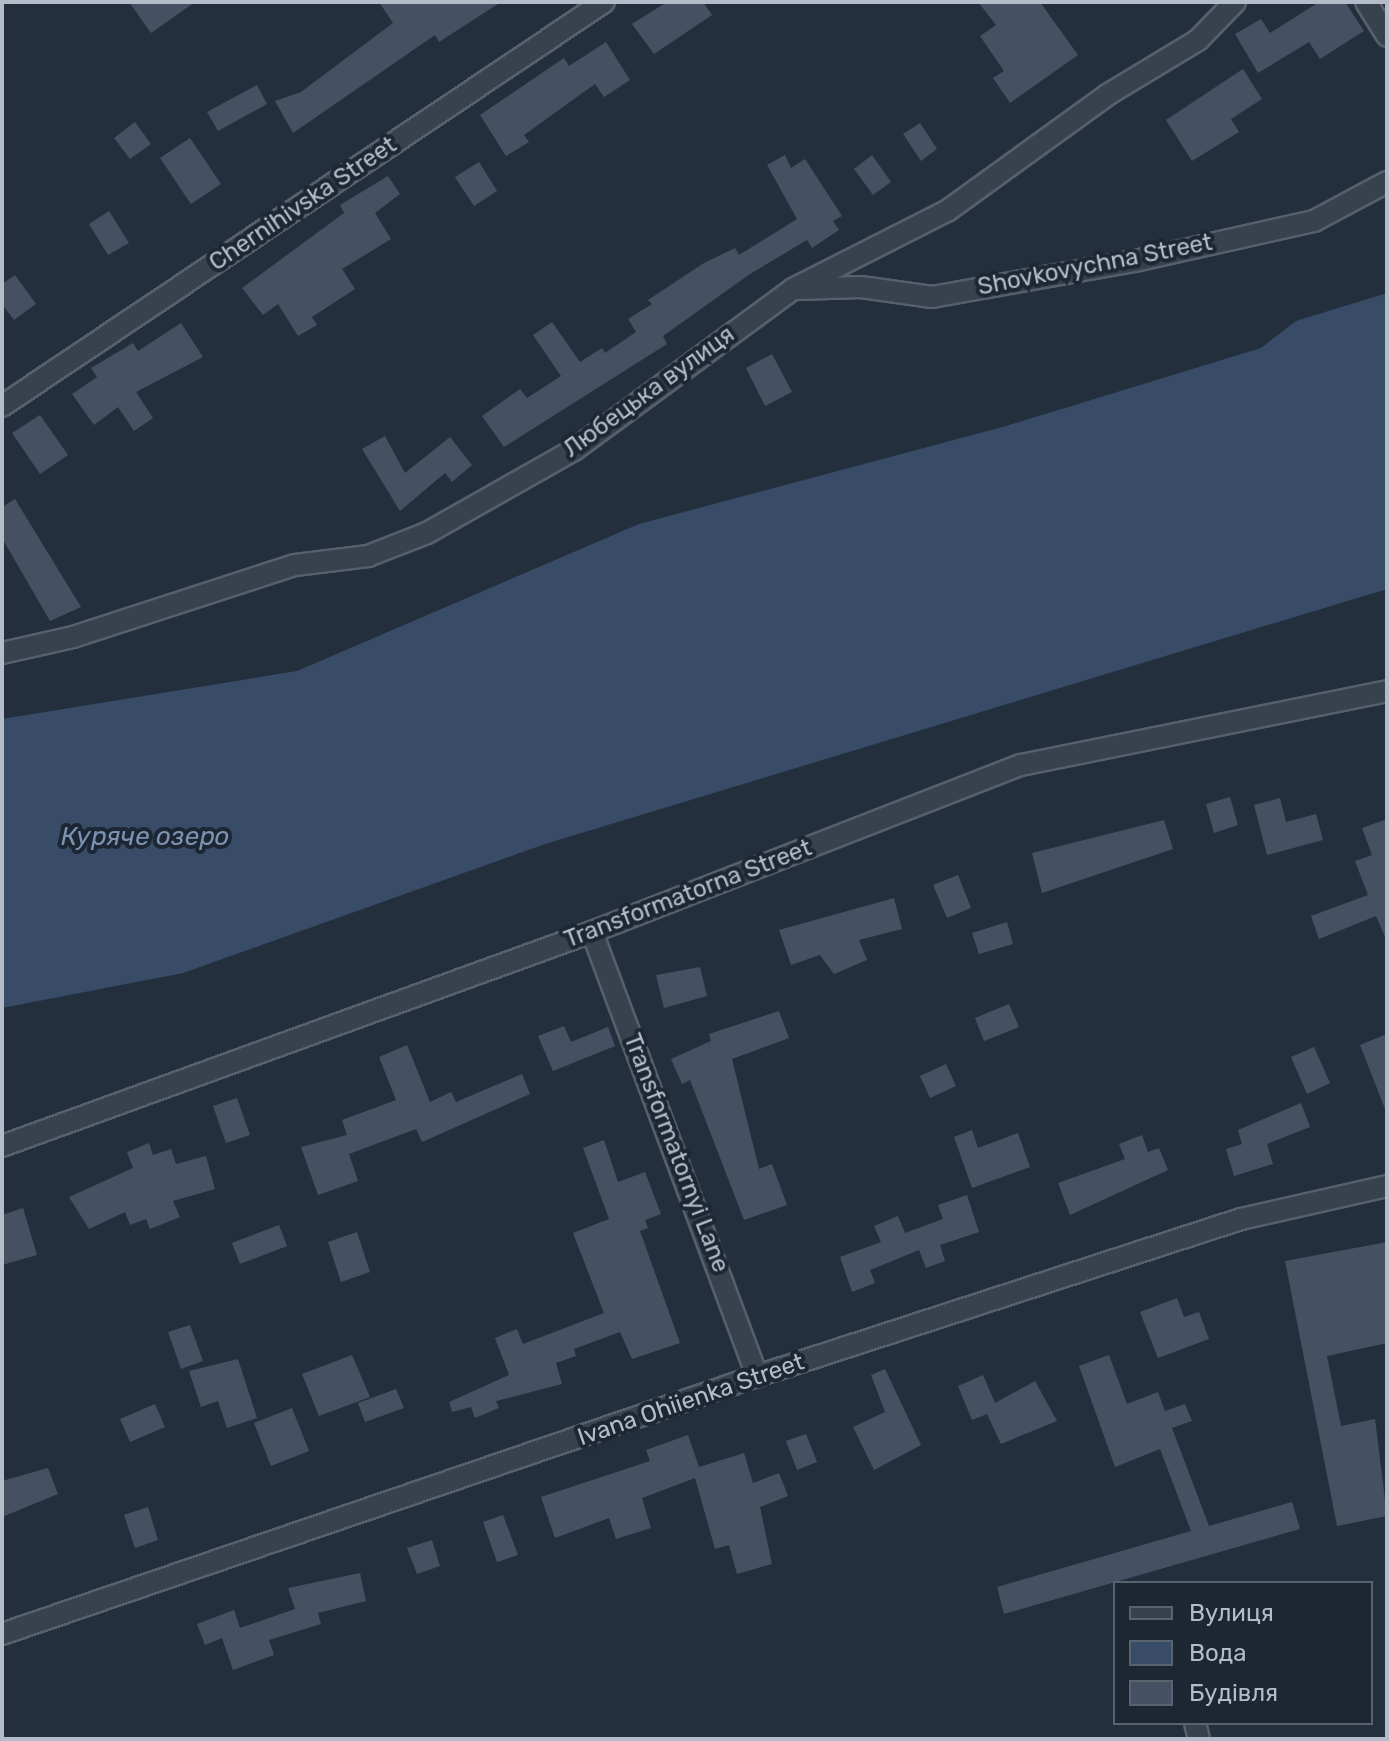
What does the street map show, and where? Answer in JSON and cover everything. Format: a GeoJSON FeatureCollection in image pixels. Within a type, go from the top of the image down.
{"type":"FeatureCollection","features":[{"type":"Feature","properties":{"kind":"street","name":"Chernihivska Street"},"geometry":{"type":"LineString","coordinates":[[2,406],[604,2]]}},
{"type":"Feature","properties":{"kind":"street","name":"Любецька вулиця"},"geometry":{"type":"LineString","coordinates":[[2,653],[73,637],[295,565],[368,556],[427,533],[574,450],[793,289],[947,211],[1107,95],[1198,40],[1235,2]]}},
{"type":"Feature","properties":{"kind":"street"},"geometry":{"type":"LineString","coordinates":[[1366,2],[1387,36]]}},
{"type":"Feature","properties":{"kind":"street","name":"Shovkovychna Street"},"geometry":{"type":"LineString","coordinates":[[793,289],[861,287],[932,297],[1135,261],[1314,221],[1387,182]]}},
{"type":"Feature","properties":{"kind":"street","name":"Transformatorna Street"},"geometry":{"type":"LineString","coordinates":[[2,1146],[592,932],[1021,765],[1387,691]]}},
{"type":"Feature","properties":{"kind":"street","name":"Transformatornyi Lane"},"geometry":{"type":"LineString","coordinates":[[592,932],[757,1376]]}},
{"type":"Feature","properties":{"kind":"street","name":"Ivana Ohiienka Street"},"geometry":{"type":"LineString","coordinates":[[2,1634],[757,1376],[1241,1219],[1387,1186]]}},
{"type":"Feature","properties":{"kind":"water","name":"Куряче озеро"},"geometry":{"type":"Polygon","coordinates":[[[1387,293],[1387,589],[545,844],[183,973],[2,1008],[2,719],[297,671],[639,524],[1006,426],[1261,348],[1296,321],[1387,293]]]}},
{"type":"Feature","properties":{"kind":"building"},"geometry":{"type":"Polygon","coordinates":[[[129,2],[195,2],[151,33],[129,2]]]}},
{"type":"Feature","properties":{"kind":"building"},"geometry":{"type":"Polygon","coordinates":[[[379,2],[501,2],[439,42],[435,35],[293,133],[275,101],[301,92],[393,23],[379,2]]]}},
{"type":"Feature","properties":{"kind":"building"},"geometry":{"type":"Polygon","coordinates":[[[667,2],[703,2],[712,15],[654,54],[632,24],[667,2]]]}},
{"type":"Feature","properties":{"kind":"building"},"geometry":{"type":"Polygon","coordinates":[[[978,2],[1040,2],[1078,55],[1010,103],[993,78],[1004,71],[980,36],[996,25],[978,2]]]}},
{"type":"Feature","properties":{"kind":"building"},"geometry":{"type":"Polygon","coordinates":[[[1319,2],[1345,2],[1364,31],[1320,59],[1309,42],[1258,73],[1235,34],[1261,19],[1270,33],[1319,2]]]}},
{"type":"Feature","properties":{"kind":"building"},"geometry":{"type":"Polygon","coordinates":[[[606,42],[630,80],[604,97],[595,84],[524,135],[529,142],[506,156],[480,115],[564,58],[569,66],[606,42]]]}},
{"type":"Feature","properties":{"kind":"building"},"geometry":{"type":"Polygon","coordinates":[[[1243,69],[1262,99],[1231,119],[1239,132],[1192,161],[1166,120],[1243,69]]]}},
{"type":"Feature","properties":{"kind":"building"},"geometry":{"type":"Polygon","coordinates":[[[257,85],[267,104],[218,131],[207,112],[257,85]]]}},
{"type":"Feature","properties":{"kind":"building"},"geometry":{"type":"Polygon","coordinates":[[[135,122],[151,144],[130,159],[114,138],[135,122]]]}},
{"type":"Feature","properties":{"kind":"building"},"geometry":{"type":"Polygon","coordinates":[[[920,123],[937,149],[921,161],[903,134],[920,123]]]}},
{"type":"Feature","properties":{"kind":"building"},"geometry":{"type":"Polygon","coordinates":[[[190,138],[221,184],[191,204],[160,158],[190,138]]]}},
{"type":"Feature","properties":{"kind":"building"},"geometry":{"type":"Polygon","coordinates":[[[785,155],[791,168],[805,159],[842,216],[833,221],[839,230],[812,248],[807,240],[750,274],[663,336],[667,344],[504,447],[482,416],[520,389],[527,398],[561,376],[533,335],[552,322],[580,362],[602,348],[605,353],[636,332],[628,319],[652,304],[648,300],[704,263],[735,248],[739,255],[797,219],[767,165],[785,155]]]}},
{"type":"Feature","properties":{"kind":"building"},"geometry":{"type":"Polygon","coordinates":[[[872,155],[891,182],[873,195],[854,169],[872,155]]]}},
{"type":"Feature","properties":{"kind":"building"},"geometry":{"type":"Polygon","coordinates":[[[479,162],[497,191],[474,206],[455,177],[479,162]]]}},
{"type":"Feature","properties":{"kind":"building"},"geometry":{"type":"Polygon","coordinates":[[[388,176],[400,194],[375,213],[391,239],[342,269],[355,289],[312,317],[317,325],[298,336],[278,304],[263,315],[242,288],[344,213],[340,205],[388,176]]]}},
{"type":"Feature","properties":{"kind":"building"},"geometry":{"type":"Polygon","coordinates":[[[109,211],[129,243],[108,255],[89,224],[109,211]]]}},
{"type":"Feature","properties":{"kind":"building"},"geometry":{"type":"Polygon","coordinates":[[[15,275],[36,304],[14,320],[2,304],[2,284],[15,275]]]}},
{"type":"Feature","properties":{"kind":"building"},"geometry":{"type":"Polygon","coordinates":[[[181,323],[203,357],[136,392],[153,418],[134,431],[118,407],[94,425],[72,394],[97,377],[91,368],[133,343],[138,351],[181,323]]]}},
{"type":"Feature","properties":{"kind":"building"},"geometry":{"type":"Polygon","coordinates":[[[772,354],[792,392],[765,406],[746,368],[772,354]]]}},
{"type":"Feature","properties":{"kind":"building"},"geometry":{"type":"Polygon","coordinates":[[[40,415],[68,455],[40,474],[12,433],[40,415]]]}},
{"type":"Feature","properties":{"kind":"building"},"geometry":{"type":"Polygon","coordinates":[[[385,436],[405,473],[450,437],[472,465],[452,482],[445,473],[400,511],[362,449],[385,436]]]}},
{"type":"Feature","properties":{"kind":"building"},"geometry":{"type":"Polygon","coordinates":[[[15,499],[81,607],[50,621],[2,538],[2,507],[15,499]]]}},
{"type":"Feature","properties":{"kind":"building"},"geometry":{"type":"Polygon","coordinates":[[[1230,797],[1238,825],[1214,833],[1206,804],[1230,797]]]}},
{"type":"Feature","properties":{"kind":"building"},"geometry":{"type":"Polygon","coordinates":[[[1280,798],[1286,822],[1316,814],[1323,840],[1267,855],[1254,805],[1280,798]]]}},
{"type":"Feature","properties":{"kind":"building"},"geometry":{"type":"Polygon","coordinates":[[[1387,819],[1387,941],[1376,916],[1319,939],[1311,916],[1368,895],[1355,861],[1372,855],[1362,828],[1387,819]]]}},
{"type":"Feature","properties":{"kind":"building"},"geometry":{"type":"Polygon","coordinates":[[[1164,820],[1173,849],[1042,893],[1032,853],[1164,820]]]}},
{"type":"Feature","properties":{"kind":"building"},"geometry":{"type":"Polygon","coordinates":[[[958,875],[971,908],[947,918],[933,885],[958,875]]]}},
{"type":"Feature","properties":{"kind":"building"},"geometry":{"type":"Polygon","coordinates":[[[894,898],[902,929],[859,940],[867,960],[834,974],[820,955],[791,965],[779,930],[894,898]]]}},
{"type":"Feature","properties":{"kind":"building"},"geometry":{"type":"Polygon","coordinates":[[[1007,922],[1013,944],[979,954],[972,933],[1007,922]]]}},
{"type":"Feature","properties":{"kind":"building"},"geometry":{"type":"Polygon","coordinates":[[[700,967],[707,996],[664,1008],[656,975],[700,967]]]}},
{"type":"Feature","properties":{"kind":"building"},"geometry":{"type":"Polygon","coordinates":[[[1009,1004],[1019,1027],[984,1041],[975,1018],[1009,1004]]]}},
{"type":"Feature","properties":{"kind":"building"},"geometry":{"type":"Polygon","coordinates":[[[779,1011],[789,1038],[732,1059],[759,1169],[772,1164],[787,1205],[744,1220],[690,1080],[682,1084],[671,1059],[711,1041],[709,1034],[779,1011]]]}},
{"type":"Feature","properties":{"kind":"building"},"geometry":{"type":"Polygon","coordinates":[[[564,1026],[571,1042],[608,1027],[615,1046],[553,1071],[538,1036],[564,1026]]]}},
{"type":"Feature","properties":{"kind":"building"},"geometry":{"type":"Polygon","coordinates":[[[1387,1034],[1387,1109],[1385,1109],[1360,1045],[1387,1034]]]}},
{"type":"Feature","properties":{"kind":"building"},"geometry":{"type":"Polygon","coordinates":[[[407,1045],[430,1102],[451,1092],[456,1102],[522,1074],[530,1094],[422,1142],[416,1129],[349,1154],[358,1181],[318,1195],[301,1147],[347,1135],[342,1120],[396,1100],[379,1057],[407,1045]]]}},
{"type":"Feature","properties":{"kind":"building"},"geometry":{"type":"Polygon","coordinates":[[[1314,1047],[1330,1083],[1307,1094],[1291,1057],[1314,1047]]]}},
{"type":"Feature","properties":{"kind":"building"},"geometry":{"type":"Polygon","coordinates":[[[946,1064],[956,1086],[930,1098],[920,1076],[946,1064]]]}},
{"type":"Feature","properties":{"kind":"building"},"geometry":{"type":"Polygon","coordinates":[[[237,1098],[250,1135],[226,1143],[213,1106],[237,1098]]]}},
{"type":"Feature","properties":{"kind":"building"},"geometry":{"type":"Polygon","coordinates":[[[1301,1103],[1310,1127],[1267,1144],[1273,1164],[1234,1176],[1226,1149],[1242,1144],[1238,1130],[1301,1103]]]}},
{"type":"Feature","properties":{"kind":"building"},"geometry":{"type":"Polygon","coordinates":[[[972,1130],[978,1148],[1018,1133],[1030,1167],[972,1188],[954,1137],[972,1130]]]}},
{"type":"Feature","properties":{"kind":"building"},"geometry":{"type":"Polygon","coordinates":[[[1142,1135],[1148,1152],[1159,1148],[1168,1170],[1070,1215],[1058,1183],[1125,1159],[1119,1144],[1142,1135]]]}},
{"type":"Feature","properties":{"kind":"building"},"geometry":{"type":"Polygon","coordinates":[[[604,1140],[618,1182],[645,1172],[661,1214],[645,1220],[648,1228],[640,1231],[680,1343],[632,1359],[620,1332],[574,1349],[576,1356],[556,1363],[562,1384],[496,1401],[499,1408],[475,1418],[471,1407],[452,1412],[449,1402],[509,1375],[495,1338],[517,1329],[523,1344],[604,1313],[573,1233],[609,1219],[583,1148],[604,1140]]]}},
{"type":"Feature","properties":{"kind":"building"},"geometry":{"type":"Polygon","coordinates":[[[149,1143],[153,1155],[171,1149],[176,1164],[206,1156],[215,1189],[173,1201],[180,1217],[150,1229],[146,1219],[130,1225],[125,1212],[89,1229],[69,1197],[133,1168],[127,1152],[149,1143]]]}},
{"type":"Feature","properties":{"kind":"building"},"geometry":{"type":"Polygon","coordinates":[[[967,1195],[979,1232],[940,1245],[945,1261],[926,1268],[919,1250],[870,1270],[875,1283],[852,1292],[840,1257],[881,1242],[874,1226],[898,1216],[905,1233],[943,1219],[938,1205],[967,1195]]]}},
{"type":"Feature","properties":{"kind":"building"},"geometry":{"type":"Polygon","coordinates":[[[23,1208],[37,1255],[2,1265],[2,1215],[23,1208]]]}},
{"type":"Feature","properties":{"kind":"building"},"geometry":{"type":"Polygon","coordinates":[[[279,1225],[287,1246],[240,1264],[232,1243],[279,1225]]]}},
{"type":"Feature","properties":{"kind":"building"},"geometry":{"type":"Polygon","coordinates":[[[357,1232],[370,1272],[341,1282],[328,1242],[357,1232]]]}},
{"type":"Feature","properties":{"kind":"building"},"geometry":{"type":"Polygon","coordinates":[[[1387,1242],[1387,1343],[1327,1356],[1341,1426],[1375,1419],[1387,1516],[1337,1526],[1285,1261],[1387,1242]]]}},
{"type":"Feature","properties":{"kind":"building"},"geometry":{"type":"Polygon","coordinates":[[[1177,1298],[1184,1317],[1199,1312],[1209,1339],[1158,1358],[1140,1312],[1177,1298]]]}},
{"type":"Feature","properties":{"kind":"building"},"geometry":{"type":"Polygon","coordinates":[[[190,1325],[203,1361],[181,1369],[168,1332],[190,1325]]]}},
{"type":"Feature","properties":{"kind":"building"},"geometry":{"type":"Polygon","coordinates":[[[352,1355],[370,1397],[319,1416],[302,1374],[352,1355]]]}},
{"type":"Feature","properties":{"kind":"building"},"geometry":{"type":"Polygon","coordinates":[[[1109,1355],[1127,1404],[1158,1392],[1165,1411],[1185,1404],[1192,1421],[1172,1428],[1209,1526],[1292,1502],[1300,1529],[1004,1614],[997,1587],[1191,1531],[1160,1449],[1115,1467],[1079,1366],[1109,1355]]]}},
{"type":"Feature","properties":{"kind":"building"},"geometry":{"type":"Polygon","coordinates":[[[238,1359],[257,1418],[227,1428],[218,1401],[201,1407],[189,1371],[238,1359]]]}},
{"type":"Feature","properties":{"kind":"building"},"geometry":{"type":"Polygon","coordinates":[[[885,1369],[921,1445],[874,1470],[853,1427],[885,1412],[871,1375],[885,1369]]]}},
{"type":"Feature","properties":{"kind":"building"},"geometry":{"type":"Polygon","coordinates":[[[983,1375],[995,1403],[1035,1381],[1057,1421],[1001,1444],[987,1414],[972,1420],[958,1386],[983,1375]]]}},
{"type":"Feature","properties":{"kind":"building"},"geometry":{"type":"Polygon","coordinates":[[[396,1389],[404,1408],[365,1422],[358,1403],[396,1389]]]}},
{"type":"Feature","properties":{"kind":"building"},"geometry":{"type":"Polygon","coordinates":[[[155,1404],[165,1427],[130,1442],[120,1419],[155,1404]]]}},
{"type":"Feature","properties":{"kind":"building"},"geometry":{"type":"Polygon","coordinates":[[[292,1408],[309,1451],[271,1466],[254,1423],[292,1408]]]}},
{"type":"Feature","properties":{"kind":"building"},"geometry":{"type":"Polygon","coordinates":[[[806,1434],[817,1462],[797,1470],[786,1441],[806,1434]]]}},
{"type":"Feature","properties":{"kind":"building"},"geometry":{"type":"Polygon","coordinates":[[[688,1435],[699,1467],[744,1453],[753,1483],[779,1473],[788,1496],[760,1507],[772,1564],[737,1574],[729,1545],[715,1549],[695,1478],[642,1498],[651,1528],[616,1539],[609,1518],[555,1538],[541,1497],[650,1461],[646,1450],[688,1435]]]}},
{"type":"Feature","properties":{"kind":"building"},"geometry":{"type":"Polygon","coordinates":[[[48,1468],[58,1494],[2,1517],[2,1481],[48,1468]]]}},
{"type":"Feature","properties":{"kind":"building"},"geometry":{"type":"Polygon","coordinates":[[[148,1507],[158,1540],[135,1548],[124,1515],[148,1507]]]}},
{"type":"Feature","properties":{"kind":"building"},"geometry":{"type":"Polygon","coordinates":[[[503,1515],[518,1555],[497,1562],[483,1522],[503,1515]]]}},
{"type":"Feature","properties":{"kind":"building"},"geometry":{"type":"Polygon","coordinates":[[[432,1540],[440,1566],[417,1574],[407,1548],[432,1540]]]}},
{"type":"Feature","properties":{"kind":"building"},"geometry":{"type":"Polygon","coordinates":[[[360,1573],[366,1601],[318,1613],[321,1624],[269,1640],[274,1655],[233,1670],[222,1638],[205,1645],[197,1624],[234,1610],[240,1628],[295,1609],[288,1588],[360,1573]]]}}]}
